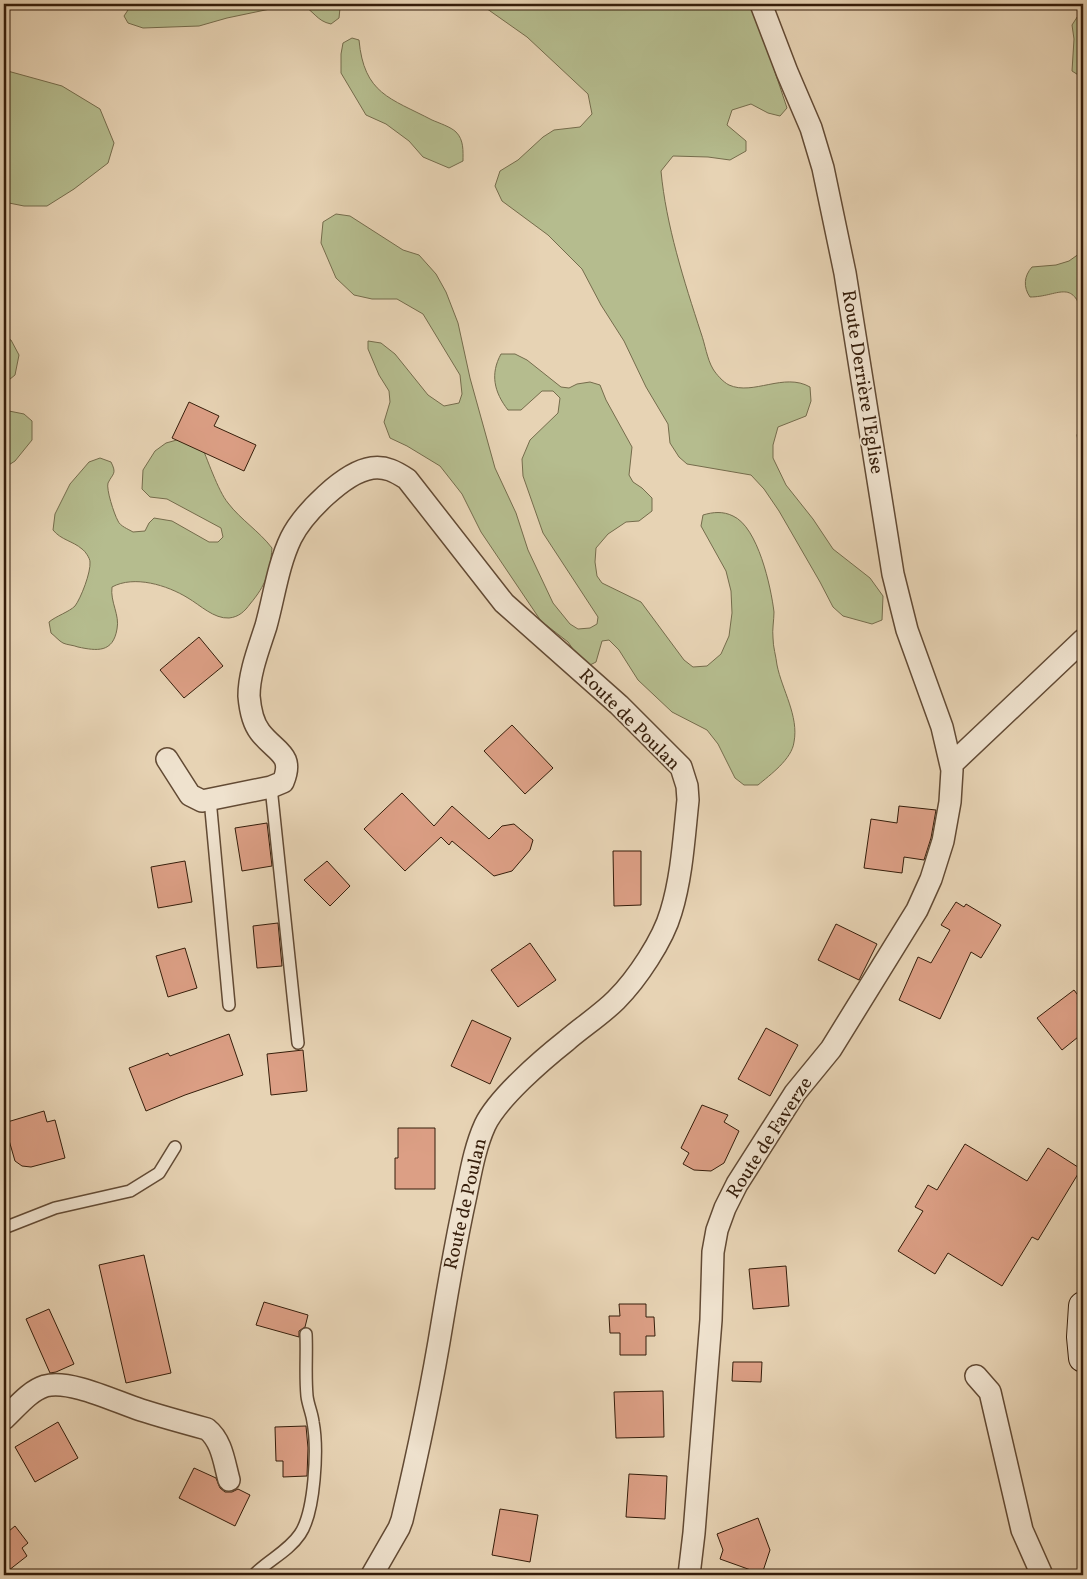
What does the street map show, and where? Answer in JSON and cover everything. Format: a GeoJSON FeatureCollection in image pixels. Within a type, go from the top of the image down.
{"type":"FeatureCollection","features":[{"type":"Feature","properties":{"kind":"main road"},"geometry":{"type":"LineString","coordinates":[[1083,1306],[1081,1337],[1083,1358]]}},
{"type":"Feature","properties":{"kind":"street","name":"Route Derrière l'Eglise"},"geometry":{"type":"LineString","coordinates":[[761,4],[811,128],[823,168],[845,273],[893,574],[908,630],[942,727],[952,764]]}},
{"type":"Feature","properties":{"kind":"street","name":"Route de Poulan"},"geometry":{"type":"LineString","coordinates":[[271,787],[283,782],[288,771],[287,764],[285,758],[255,725],[249,696],[252,675],[280,569],[290,540],[311,509],[346,479],[371,468],[388,468],[407,480],[504,603],[619,705],[681,767],[687,786],[688,800],[678,883],[671,912],[665,928],[637,976],[615,1001],[554,1050],[505,1096],[486,1122],[481,1134],[473,1161],[454,1252],[422,1439],[399,1528],[372,1575]]}},
{"type":"Feature","properties":{"kind":"street"},"geometry":{"type":"LineString","coordinates":[[952,764],[1083,640]]}},
{"type":"Feature","properties":{"kind":"street"},"geometry":{"type":"LineString","coordinates":[[167,759],[190,796],[202,801],[271,787]]}},
{"type":"Feature","properties":{"kind":"street","name":"Route de Faverze"},"geometry":{"type":"LineString","coordinates":[[689,1575],[709,1339],[713,1252],[717,1230],[725,1208],[742,1175],[795,1093],[831,1049],[917,910],[932,879],[943,841],[950,802],[952,764]]}},
{"type":"Feature","properties":{"kind":"street"},"geometry":{"type":"LineString","coordinates":[[976,1376],[990,1392],[1022,1530],[1042,1575]]}},
{"type":"Feature","properties":{"kind":"street"},"geometry":{"type":"LineString","coordinates":[[6,1413],[34,1392],[46,1386],[60,1385],[88,1390],[140,1409],[207,1429],[213,1434],[220,1446],[228,1480]]}},
{"type":"Feature","properties":{"kind":"lane"},"geometry":{"type":"LineString","coordinates":[[271,787],[298,1043]]}},
{"type":"Feature","properties":{"kind":"lane"},"geometry":{"type":"LineString","coordinates":[[210,799],[228,1005]]}},
{"type":"Feature","properties":{"kind":"lane"},"geometry":{"type":"LineString","coordinates":[[4,1228],[55,1208],[130,1191],[159,1173],[175,1147]]}},
{"type":"Feature","properties":{"kind":"lane"},"geometry":{"type":"LineString","coordinates":[[254,1575],[285,1550],[300,1534],[309,1512],[316,1452],[313,1420],[307,1396],[306,1334]]}},
{"type":"Feature","properties":{"kind":"green space"},"geometry":{"type":"Polygon","coordinates":[[[132,4],[294,4],[199,26],[143,28],[128,23],[124,16],[132,4]]]}},
{"type":"Feature","properties":{"kind":"green space"},"geometry":{"type":"Polygon","coordinates":[[[300,4],[337,4],[340,8],[339,18],[331,24],[326,23],[300,4]]]}},
{"type":"Feature","properties":{"kind":"green space"},"geometry":{"type":"Polygon","coordinates":[[[474,4],[748,4],[755,12],[787,108],[780,116],[768,113],[751,104],[732,110],[727,125],[746,141],[746,151],[730,160],[673,156],[661,171],[667,212],[676,253],[688,293],[709,361],[716,373],[727,384],[738,388],[790,382],[810,387],[811,401],[806,416],[778,427],[773,445],[773,458],[786,485],[813,519],[833,549],[870,578],[883,596],[882,620],[872,624],[843,616],[833,607],[779,511],[764,489],[751,475],[687,464],[679,457],[670,443],[668,424],[646,387],[624,341],[601,305],[582,269],[548,235],[502,201],[495,186],[500,171],[518,160],[543,137],[554,130],[580,127],[592,114],[588,94],[527,37],[483,6],[474,4]]]}},
{"type":"Feature","properties":{"kind":"green space"},"geometry":{"type":"Polygon","coordinates":[[[1083,8],[1083,78],[1072,71],[1074,39],[1072,25],[1083,8]]]}},
{"type":"Feature","properties":{"kind":"green space"},"geometry":{"type":"Polygon","coordinates":[[[352,38],[359,40],[362,58],[373,83],[392,99],[456,132],[462,142],[463,161],[449,168],[423,157],[409,141],[386,124],[366,115],[341,73],[343,43],[352,38]]]}},
{"type":"Feature","properties":{"kind":"green space"},"geometry":{"type":"Polygon","coordinates":[[[4,70],[62,86],[100,109],[114,143],[108,163],[74,189],[47,206],[24,206],[4,202],[4,70]]]}},
{"type":"Feature","properties":{"kind":"green space"},"geometry":{"type":"Polygon","coordinates":[[[336,214],[350,216],[403,250],[419,255],[436,274],[446,292],[458,323],[470,378],[495,468],[516,513],[528,550],[553,603],[570,624],[578,629],[590,628],[597,624],[598,617],[543,533],[523,476],[522,459],[530,440],[558,413],[560,398],[553,391],[542,391],[521,410],[508,410],[499,396],[495,383],[495,369],[501,354],[515,354],[527,360],[561,387],[569,388],[577,384],[590,382],[600,385],[606,400],[632,447],[629,475],[633,482],[652,498],[652,511],[639,521],[626,522],[608,534],[596,548],[597,576],[602,583],[641,602],[684,660],[693,667],[707,666],[721,654],[729,636],[732,613],[731,591],[726,571],[701,526],[703,515],[710,513],[729,514],[742,522],[750,532],[762,559],[770,588],[774,612],[774,648],[779,674],[792,713],[795,732],[792,748],[785,760],[758,785],[744,785],[735,778],[718,744],[707,730],[672,712],[638,680],[619,650],[609,640],[602,641],[596,662],[590,665],[582,662],[568,642],[541,621],[481,532],[462,494],[440,466],[390,438],[384,422],[390,402],[389,391],[379,375],[368,349],[368,341],[381,343],[395,354],[428,395],[444,406],[459,403],[462,394],[460,375],[423,314],[397,299],[372,299],[354,295],[336,278],[321,243],[323,222],[336,214]]]}},
{"type":"Feature","properties":{"kind":"green space"},"geometry":{"type":"Polygon","coordinates":[[[1083,251],[1083,316],[1079,304],[1069,293],[1063,292],[1030,297],[1025,282],[1027,274],[1032,267],[1056,265],[1069,261],[1083,251]]]}},
{"type":"Feature","properties":{"kind":"green space"},"geometry":{"type":"Polygon","coordinates":[[[4,337],[11,340],[19,355],[15,375],[4,384],[4,337]]]}},
{"type":"Feature","properties":{"kind":"green space"},"geometry":{"type":"Polygon","coordinates":[[[4,410],[24,414],[32,421],[32,440],[15,461],[4,468],[4,410]]]}},
{"type":"Feature","properties":{"kind":"green space"},"geometry":{"type":"Polygon","coordinates":[[[1083,422],[1083,450],[1079,447],[1077,435],[1083,422]]]}},
{"type":"Feature","properties":{"kind":"green space"},"geometry":{"type":"Polygon","coordinates":[[[184,438],[200,442],[224,498],[272,548],[270,564],[260,591],[239,615],[223,618],[170,589],[150,583],[121,583],[112,587],[112,598],[118,624],[115,637],[108,646],[92,649],[62,642],[51,633],[49,622],[75,606],[85,585],[90,562],[83,550],[53,530],[55,514],[70,484],[89,462],[100,458],[111,462],[114,471],[108,483],[109,496],[118,521],[127,529],[133,532],[145,531],[154,518],[172,521],[209,542],[218,542],[223,537],[221,528],[167,499],[150,497],[142,489],[143,470],[155,451],[166,443],[184,438]]]}},
{"type":"Feature","properties":{"kind":"building"},"geometry":{"type":"Polygon","coordinates":[[[189,402],[219,416],[214,426],[256,445],[244,471],[172,438],[189,402]]]}},
{"type":"Feature","properties":{"kind":"building"},"geometry":{"type":"Polygon","coordinates":[[[199,637],[223,666],[184,698],[160,670],[199,637]]]}},
{"type":"Feature","properties":{"kind":"building"},"geometry":{"type":"Polygon","coordinates":[[[512,725],[553,768],[525,794],[484,751],[512,725]]]}},
{"type":"Feature","properties":{"kind":"building"},"geometry":{"type":"Polygon","coordinates":[[[402,793],[434,826],[452,806],[489,839],[502,826],[514,824],[533,840],[530,850],[512,871],[494,876],[452,841],[449,845],[441,837],[405,871],[364,829],[402,793]]]}},
{"type":"Feature","properties":{"kind":"building"},"geometry":{"type":"Polygon","coordinates":[[[899,806],[936,810],[931,838],[924,860],[904,857],[902,873],[864,868],[871,819],[897,823],[899,806]]]}},
{"type":"Feature","properties":{"kind":"building"},"geometry":{"type":"Polygon","coordinates":[[[267,823],[272,866],[242,871],[235,828],[267,823]]]}},
{"type":"Feature","properties":{"kind":"building"},"geometry":{"type":"Polygon","coordinates":[[[613,851],[641,851],[641,905],[614,906],[613,851]]]}},
{"type":"Feature","properties":{"kind":"building"},"geometry":{"type":"Polygon","coordinates":[[[185,861],[192,902],[158,908],[151,867],[185,861]]]}},
{"type":"Feature","properties":{"kind":"building"},"geometry":{"type":"Polygon","coordinates":[[[327,861],[350,886],[330,906],[304,880],[327,861]]]}},
{"type":"Feature","properties":{"kind":"building"},"geometry":{"type":"Polygon","coordinates":[[[956,902],[964,907],[966,904],[1001,925],[981,958],[971,952],[940,1019],[899,1000],[918,957],[931,963],[950,930],[941,925],[956,902]]]}},
{"type":"Feature","properties":{"kind":"building"},"geometry":{"type":"Polygon","coordinates":[[[278,923],[282,966],[257,968],[253,926],[278,923]]]}},
{"type":"Feature","properties":{"kind":"building"},"geometry":{"type":"Polygon","coordinates":[[[836,924],[877,944],[859,980],[818,960],[836,924]]]}},
{"type":"Feature","properties":{"kind":"building"},"geometry":{"type":"Polygon","coordinates":[[[530,943],[556,980],[518,1007],[491,970],[530,943]]]}},
{"type":"Feature","properties":{"kind":"building"},"geometry":{"type":"Polygon","coordinates":[[[185,948],[197,988],[168,997],[156,956],[185,948]]]}},
{"type":"Feature","properties":{"kind":"building"},"geometry":{"type":"Polygon","coordinates":[[[1074,990],[1083,1002],[1083,1033],[1062,1050],[1037,1018],[1074,990]]]}},
{"type":"Feature","properties":{"kind":"building"},"geometry":{"type":"Polygon","coordinates":[[[472,1020],[511,1038],[490,1084],[451,1066],[472,1020]]]}},
{"type":"Feature","properties":{"kind":"building"},"geometry":{"type":"Polygon","coordinates":[[[766,1028],[798,1045],[770,1096],[738,1079],[766,1028]]]}},
{"type":"Feature","properties":{"kind":"building"},"geometry":{"type":"Polygon","coordinates":[[[229,1034],[243,1075],[146,1111],[129,1068],[168,1053],[170,1056],[229,1034]]]}},
{"type":"Feature","properties":{"kind":"building"},"geometry":{"type":"Polygon","coordinates":[[[303,1050],[307,1091],[271,1095],[267,1054],[303,1050]]]}},
{"type":"Feature","properties":{"kind":"building"},"geometry":{"type":"Polygon","coordinates":[[[702,1105],[728,1115],[724,1122],[739,1131],[724,1163],[711,1171],[694,1170],[683,1164],[689,1153],[681,1148],[702,1105]]]}},
{"type":"Feature","properties":{"kind":"building"},"geometry":{"type":"Polygon","coordinates":[[[44,1111],[47,1122],[55,1120],[65,1158],[31,1167],[22,1166],[15,1161],[4,1123],[44,1111]]]}},
{"type":"Feature","properties":{"kind":"building"},"geometry":{"type":"Polygon","coordinates":[[[398,1128],[435,1128],[435,1189],[395,1189],[395,1158],[398,1158],[398,1128]]]}},
{"type":"Feature","properties":{"kind":"building"},"geometry":{"type":"Polygon","coordinates":[[[965,1144],[1027,1181],[1048,1148],[1081,1169],[1038,1240],[1032,1237],[1002,1286],[948,1253],[935,1274],[898,1251],[923,1211],[915,1207],[928,1185],[937,1190],[965,1144]]]}},
{"type":"Feature","properties":{"kind":"building"},"geometry":{"type":"Polygon","coordinates":[[[144,1255],[171,1373],[126,1383],[99,1265],[144,1255]]]}},
{"type":"Feature","properties":{"kind":"building"},"geometry":{"type":"Polygon","coordinates":[[[786,1266],[789,1306],[753,1309],[749,1269],[786,1266]]]}},
{"type":"Feature","properties":{"kind":"building"},"geometry":{"type":"Polygon","coordinates":[[[264,1302],[308,1315],[305,1327],[299,1331],[299,1337],[256,1325],[264,1302]]]}},
{"type":"Feature","properties":{"kind":"building"},"geometry":{"type":"Polygon","coordinates":[[[619,1304],[646,1304],[646,1317],[654,1317],[655,1336],[646,1336],[646,1355],[620,1355],[620,1333],[610,1333],[609,1316],[620,1316],[619,1304]]]}},
{"type":"Feature","properties":{"kind":"building"},"geometry":{"type":"Polygon","coordinates":[[[49,1309],[74,1364],[50,1373],[26,1319],[49,1309]]]}},
{"type":"Feature","properties":{"kind":"building"},"geometry":{"type":"Polygon","coordinates":[[[733,1362],[762,1362],[761,1382],[732,1381],[733,1362]]]}},
{"type":"Feature","properties":{"kind":"building"},"geometry":{"type":"Polygon","coordinates":[[[663,1391],[664,1437],[616,1438],[614,1392],[663,1391]]]}},
{"type":"Feature","properties":{"kind":"building"},"geometry":{"type":"Polygon","coordinates":[[[58,1422],[78,1458],[35,1482],[15,1447],[58,1422]]]}},
{"type":"Feature","properties":{"kind":"building"},"geometry":{"type":"Polygon","coordinates":[[[306,1426],[308,1448],[307,1476],[283,1477],[283,1461],[276,1461],[275,1427],[306,1426]]]}},
{"type":"Feature","properties":{"kind":"building"},"geometry":{"type":"Polygon","coordinates":[[[194,1468],[216,1478],[220,1488],[225,1492],[232,1492],[238,1489],[250,1495],[235,1526],[179,1498],[194,1468]]]}},
{"type":"Feature","properties":{"kind":"building"},"geometry":{"type":"Polygon","coordinates":[[[629,1474],[667,1476],[665,1519],[626,1517],[629,1474]]]}},
{"type":"Feature","properties":{"kind":"building"},"geometry":{"type":"Polygon","coordinates":[[[500,1509],[538,1515],[530,1562],[492,1555],[500,1509]]]}},
{"type":"Feature","properties":{"kind":"building"},"geometry":{"type":"Polygon","coordinates":[[[758,1518],[770,1550],[762,1574],[720,1559],[723,1550],[717,1534],[758,1518]]]}},
{"type":"Feature","properties":{"kind":"building"},"geometry":{"type":"Polygon","coordinates":[[[4,1523],[9,1531],[15,1526],[28,1543],[22,1548],[27,1556],[4,1574],[4,1523]]]}}]}
